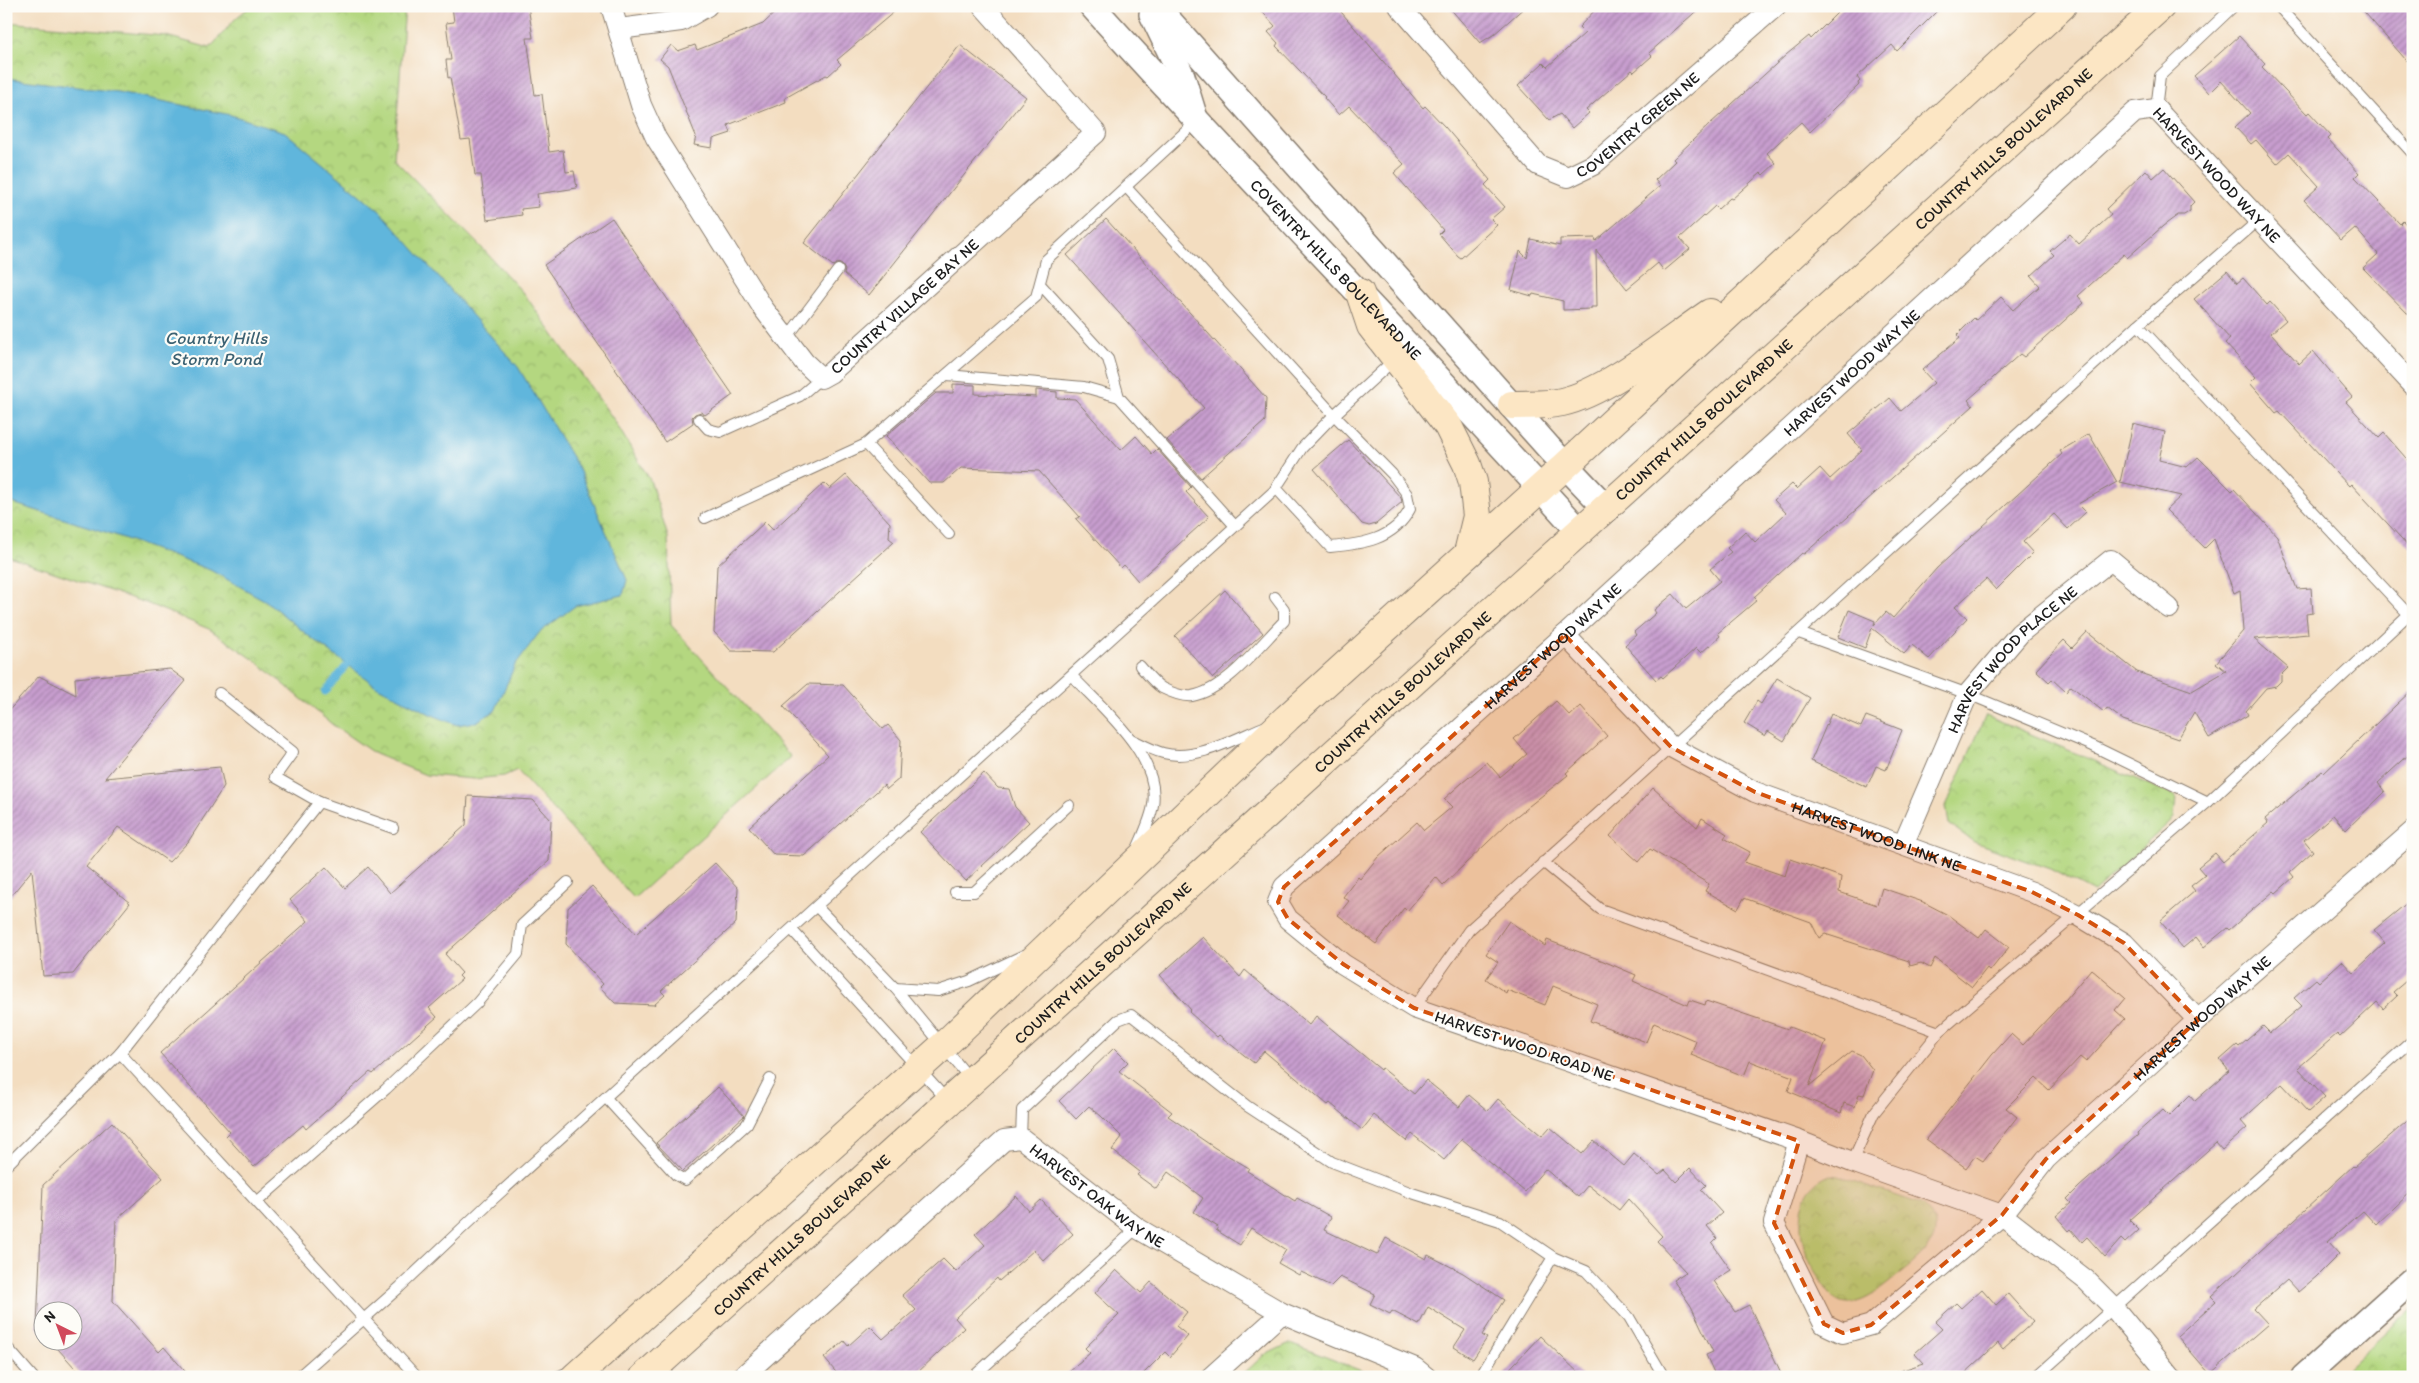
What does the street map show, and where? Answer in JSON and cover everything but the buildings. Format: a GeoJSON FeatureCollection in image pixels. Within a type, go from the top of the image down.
{"type":"FeatureCollection","features":[{"type":"Feature","properties":{"kind":"main road"},"geometry":{"type":"LineString","coordinates":[[584,1369],[943,1046],[1287,718],[1565,466],[2062,6]]}},
{"type":"Feature","properties":{"kind":"main road","name":"COUNTRY HILLS BOULEVARD NE"},"geometry":{"type":"LineString","coordinates":[[644,1377],[1607,509],[2161,6]]}},
{"type":"Feature","properties":{"kind":"main road"},"geometry":{"type":"LineString","coordinates":[[1512,405],[1562,402],[1582,396],[1612,380],[1791,256]]}},
{"type":"Feature","properties":{"kind":"main road"},"geometry":{"type":"LineString","coordinates":[[1360,293],[1371,326],[1395,360],[1448,426],[1467,464],[1473,482],[1477,516],[1468,553]]}},
{"type":"Feature","properties":{"kind":"street","name":"COUNTRY VILLAGE BAY NE"},"geometry":{"type":"LineString","coordinates":[[611,6],[641,105],[656,138],[763,308],[804,362],[821,378],[830,373],[1096,133],[983,6]]}},
{"type":"Feature","properties":{"kind":"street"},"geometry":{"type":"LineString","coordinates":[[619,29],[668,15],[682,21],[707,6]]}},
{"type":"Feature","properties":{"kind":"street","name":"COVENTRY HILLS BOULEVARD NE"},"geometry":{"type":"LineString","coordinates":[[1092,6],[1196,122],[1360,293],[1580,532]]}},
{"type":"Feature","properties":{"kind":"street"},"geometry":{"type":"LineString","coordinates":[[1148,6],[1182,76],[1196,122]]}},
{"type":"Feature","properties":{"kind":"street"},"geometry":{"type":"LineString","coordinates":[[1156,6],[1565,466],[1607,509]]}},
{"type":"Feature","properties":{"kind":"street","name":"COVENTRY GREEN NE"},"geometry":{"type":"LineString","coordinates":[[1399,6],[1538,165],[1568,177],[1593,165],[1776,6]]}},
{"type":"Feature","properties":{"kind":"street","name":"HARVEST WOOD WAY NE"},"geometry":{"type":"LineString","coordinates":[[1278,902],[1284,887],[1565,635],[2135,112],[2156,109],[2413,384]]}},
{"type":"Feature","properties":{"kind":"street","name":"HARVEST WOOD PLACE NE"},"geometry":{"type":"LineString","coordinates":[[1903,845],[1968,694],[2020,633],[2111,560],[2169,608]]}},
{"type":"Feature","properties":{"kind":"street","name":"HARVEST WOOD LINK NE"},"geometry":{"type":"LineString","coordinates":[[1565,635],[1671,747],[1755,792],[2032,892],[2078,915],[2124,943],[2198,1020]]}},
{"type":"Feature","properties":{"kind":"street","name":"HARVEST WOOD WAY NE"},"geometry":{"type":"LineString","coordinates":[[2002,1215],[2046,1159],[2198,1020],[2413,831]]}},
{"type":"Feature","properties":{"kind":"street","name":"HARVEST WOOD ROAD NE"},"geometry":{"type":"LineString","coordinates":[[1278,902],[1288,919],[1343,964],[1414,1008],[1798,1141],[2002,1215],[2086,1280],[2114,1308],[2171,1377]]}},
{"type":"Feature","properties":{"kind":"street","name":"HARVEST OAK WAY NE"},"geometry":{"type":"LineString","coordinates":[[742,1377],[1004,1140],[1021,1138],[1137,1228],[1282,1313],[1415,1368],[1426,1377]]}},
{"type":"Feature","properties":{"kind":"street"},"geometry":{"type":"LineString","coordinates":[[1798,1141],[1774,1223],[1824,1324],[1844,1333],[1871,1325],[2002,1215]]}},
{"type":"Feature","properties":{"kind":"street"},"geometry":{"type":"LineString","coordinates":[[2304,1377],[2413,1280]]}},
{"type":"Feature","properties":{"kind":"street"},"geometry":{"type":"LineString","coordinates":[[1211,1377],[1282,1313]]}},
{"type":"Feature","properties":{"kind":"lane"},"geometry":{"type":"LineString","coordinates":[[2156,109],[2160,76],[2234,6]]}},
{"type":"Feature","properties":{"kind":"lane"},"geometry":{"type":"LineString","coordinates":[[2278,6],[2413,154]]}},
{"type":"Feature","properties":{"kind":"lane"},"geometry":{"type":"LineString","coordinates":[[705,518],[866,444],[1036,297],[1046,260],[1196,122]]}},
{"type":"Feature","properties":{"kind":"lane"},"geometry":{"type":"LineString","coordinates":[[1126,187],[1334,414],[1392,474],[1407,494],[1410,509],[1406,517],[1379,539],[1364,544],[1330,547],[1276,488]]}},
{"type":"Feature","properties":{"kind":"lane"},"geometry":{"type":"LineString","coordinates":[[1414,1008],[1469,930],[2138,326],[2259,220]]}},
{"type":"Feature","properties":{"kind":"lane"},"geometry":{"type":"LineString","coordinates":[[786,339],[838,270]]}},
{"type":"Feature","properties":{"kind":"lane"},"geometry":{"type":"LineString","coordinates":[[1040,284],[1108,359],[1119,397],[1235,526]]}},
{"type":"Feature","properties":{"kind":"lane"},"geometry":{"type":"LineString","coordinates":[[1852,1162],[1874,1113],[1939,1032],[2208,802],[2411,617],[2138,326]]}},
{"type":"Feature","properties":{"kind":"lane"},"geometry":{"type":"LineString","coordinates":[[298,1377],[1072,676],[1276,488],[1302,448],[1334,414],[1395,360]]}},
{"type":"Feature","properties":{"kind":"lane"},"geometry":{"type":"LineString","coordinates":[[947,375],[1084,387],[1119,397]]}},
{"type":"Feature","properties":{"kind":"lane"},"geometry":{"type":"LineString","coordinates":[[699,419],[708,429],[720,432],[800,396],[821,378]]}},
{"type":"Feature","properties":{"kind":"lane"},"geometry":{"type":"LineString","coordinates":[[866,444],[950,534]]}},
{"type":"Feature","properties":{"kind":"lane"},"geometry":{"type":"LineString","coordinates":[[1140,666],[1160,687],[1190,696],[1205,692],[1222,683],[1284,620],[1284,609],[1275,597]]}},
{"type":"Feature","properties":{"kind":"lane"},"geometry":{"type":"LineString","coordinates":[[1799,633],[1968,694],[2094,746],[2208,802]]}},
{"type":"Feature","properties":{"kind":"lane"},"geometry":{"type":"LineString","coordinates":[[1072,676],[1131,739],[1146,765],[1153,783],[1153,806],[1130,866]]}},
{"type":"Feature","properties":{"kind":"lane"},"geometry":{"type":"LineString","coordinates":[[219,693],[293,752],[275,777],[319,802],[393,828]]}},
{"type":"Feature","properties":{"kind":"lane"},"geometry":{"type":"LineString","coordinates":[[1131,739],[1163,753],[1181,755],[1201,752],[1287,718]]}},
{"type":"Feature","properties":{"kind":"lane"},"geometry":{"type":"LineString","coordinates":[[6,1166],[120,1053],[319,802]]}},
{"type":"Feature","properties":{"kind":"lane"},"geometry":{"type":"LineString","coordinates":[[955,892],[974,892],[1069,805]]}},
{"type":"Feature","properties":{"kind":"lane"},"geometry":{"type":"LineString","coordinates":[[1543,862],[1600,908],[1939,1032]]}},
{"type":"Feature","properties":{"kind":"lane"},"geometry":{"type":"LineString","coordinates":[[258,1201],[386,1089],[477,1003],[518,954],[522,925],[568,882]]}},
{"type":"Feature","properties":{"kind":"lane"},"geometry":{"type":"LineString","coordinates":[[817,907],[894,988],[972,1081]]}},
{"type":"Feature","properties":{"kind":"lane"},"geometry":{"type":"LineString","coordinates":[[792,930],[949,1102]]}},
{"type":"Feature","properties":{"kind":"lane"},"geometry":{"type":"LineString","coordinates":[[894,988],[938,991],[946,989],[1004,965],[1058,937]]}},
{"type":"Feature","properties":{"kind":"lane"},"geometry":{"type":"LineString","coordinates":[[1021,1138],[1022,1110],[1118,1020],[1132,1015],[1247,1106],[1332,1162],[1412,1193],[1500,1221],[1553,1257],[1586,1271],[1629,1317],[1664,1377]]}},
{"type":"Feature","properties":{"kind":"lane"},"geometry":{"type":"LineString","coordinates":[[2036,1377],[2413,1040]]}},
{"type":"Feature","properties":{"kind":"lane"},"geometry":{"type":"LineString","coordinates":[[120,1053],[258,1201],[417,1377]]}},
{"type":"Feature","properties":{"kind":"lane"},"geometry":{"type":"LineString","coordinates":[[606,1098],[676,1175],[685,1180],[747,1124],[770,1079]]}},
{"type":"Feature","properties":{"kind":"lane"},"geometry":{"type":"LineString","coordinates":[[973,1377],[1137,1228]]}},
{"type":"Feature","properties":{"kind":"lane"},"geometry":{"type":"LineString","coordinates":[[1480,1377],[1553,1257]]}},
{"type":"Feature","properties":{"kind":"lane"},"geometry":{"type":"LineString","coordinates":[[6,1346],[34,1377]]}},
{"type":"Feature","properties":{"kind":"lane"},"geometry":{"type":"LineString","coordinates":[[557,1377],[584,1369]]}},
{"type":"Feature","properties":{"kind":"highlighted area"},"geometry":{"type":"Polygon","coordinates":[[[1565,635],[1671,747],[1755,792],[2032,892],[2078,915],[2124,943],[2198,1020],[2046,1159],[2002,1215],[1871,1325],[1843,1333],[1824,1324],[1774,1223],[1799,1141],[1414,1008],[1343,964],[1288,919],[1278,902],[1284,887],[1565,635]]]}},
{"type":"Feature","properties":{"kind":"green space","name":"Country Hills Storm Pond"},"geometry":{"type":"Polygon","coordinates":[[[251,6],[405,6],[394,159],[482,248],[525,295],[614,420],[650,480],[668,537],[671,625],[791,757],[634,898],[517,770],[504,776],[474,779],[426,775],[375,754],[333,725],[256,661],[209,629],[146,603],[6,556],[6,22],[166,36],[210,48],[236,18],[251,6]]]}},
{"type":"Feature","properties":{"kind":"green space"},"geometry":{"type":"Polygon","coordinates":[[[1986,715],[2176,796],[2174,818],[2094,892],[2050,869],[1974,842],[1949,824],[1946,806],[1986,715]]]}},
{"type":"Feature","properties":{"kind":"green space"},"geometry":{"type":"Polygon","coordinates":[[[1830,1175],[1921,1204],[1930,1214],[1935,1224],[1932,1242],[1910,1266],[1880,1290],[1854,1303],[1845,1303],[1837,1300],[1828,1291],[1810,1261],[1802,1235],[1802,1214],[1805,1199],[1816,1183],[1830,1175]]]}},
{"type":"Feature","properties":{"kind":"green space"},"geometry":{"type":"Polygon","coordinates":[[[2412,1308],[2413,1377],[2338,1377],[2412,1308]]]}},
{"type":"Feature","properties":{"kind":"green space"},"geometry":{"type":"Polygon","coordinates":[[[1290,1343],[1377,1377],[1240,1377],[1263,1356],[1290,1343]]]}},
{"type":"Feature","properties":{"kind":"water","name":"Country Hills Storm Pond"},"geometry":{"type":"Polygon","coordinates":[[[6,78],[118,92],[231,115],[285,132],[381,212],[518,367],[578,467],[627,580],[623,595],[575,606],[539,633],[515,665],[495,711],[476,722],[457,725],[430,714],[376,686],[310,637],[266,601],[210,570],[115,535],[6,501],[6,78]]]}},
{"type":"Feature","properties":{"kind":"waterway"},"geometry":{"type":"LineString","coordinates":[[325,692],[347,665]]}}]}
